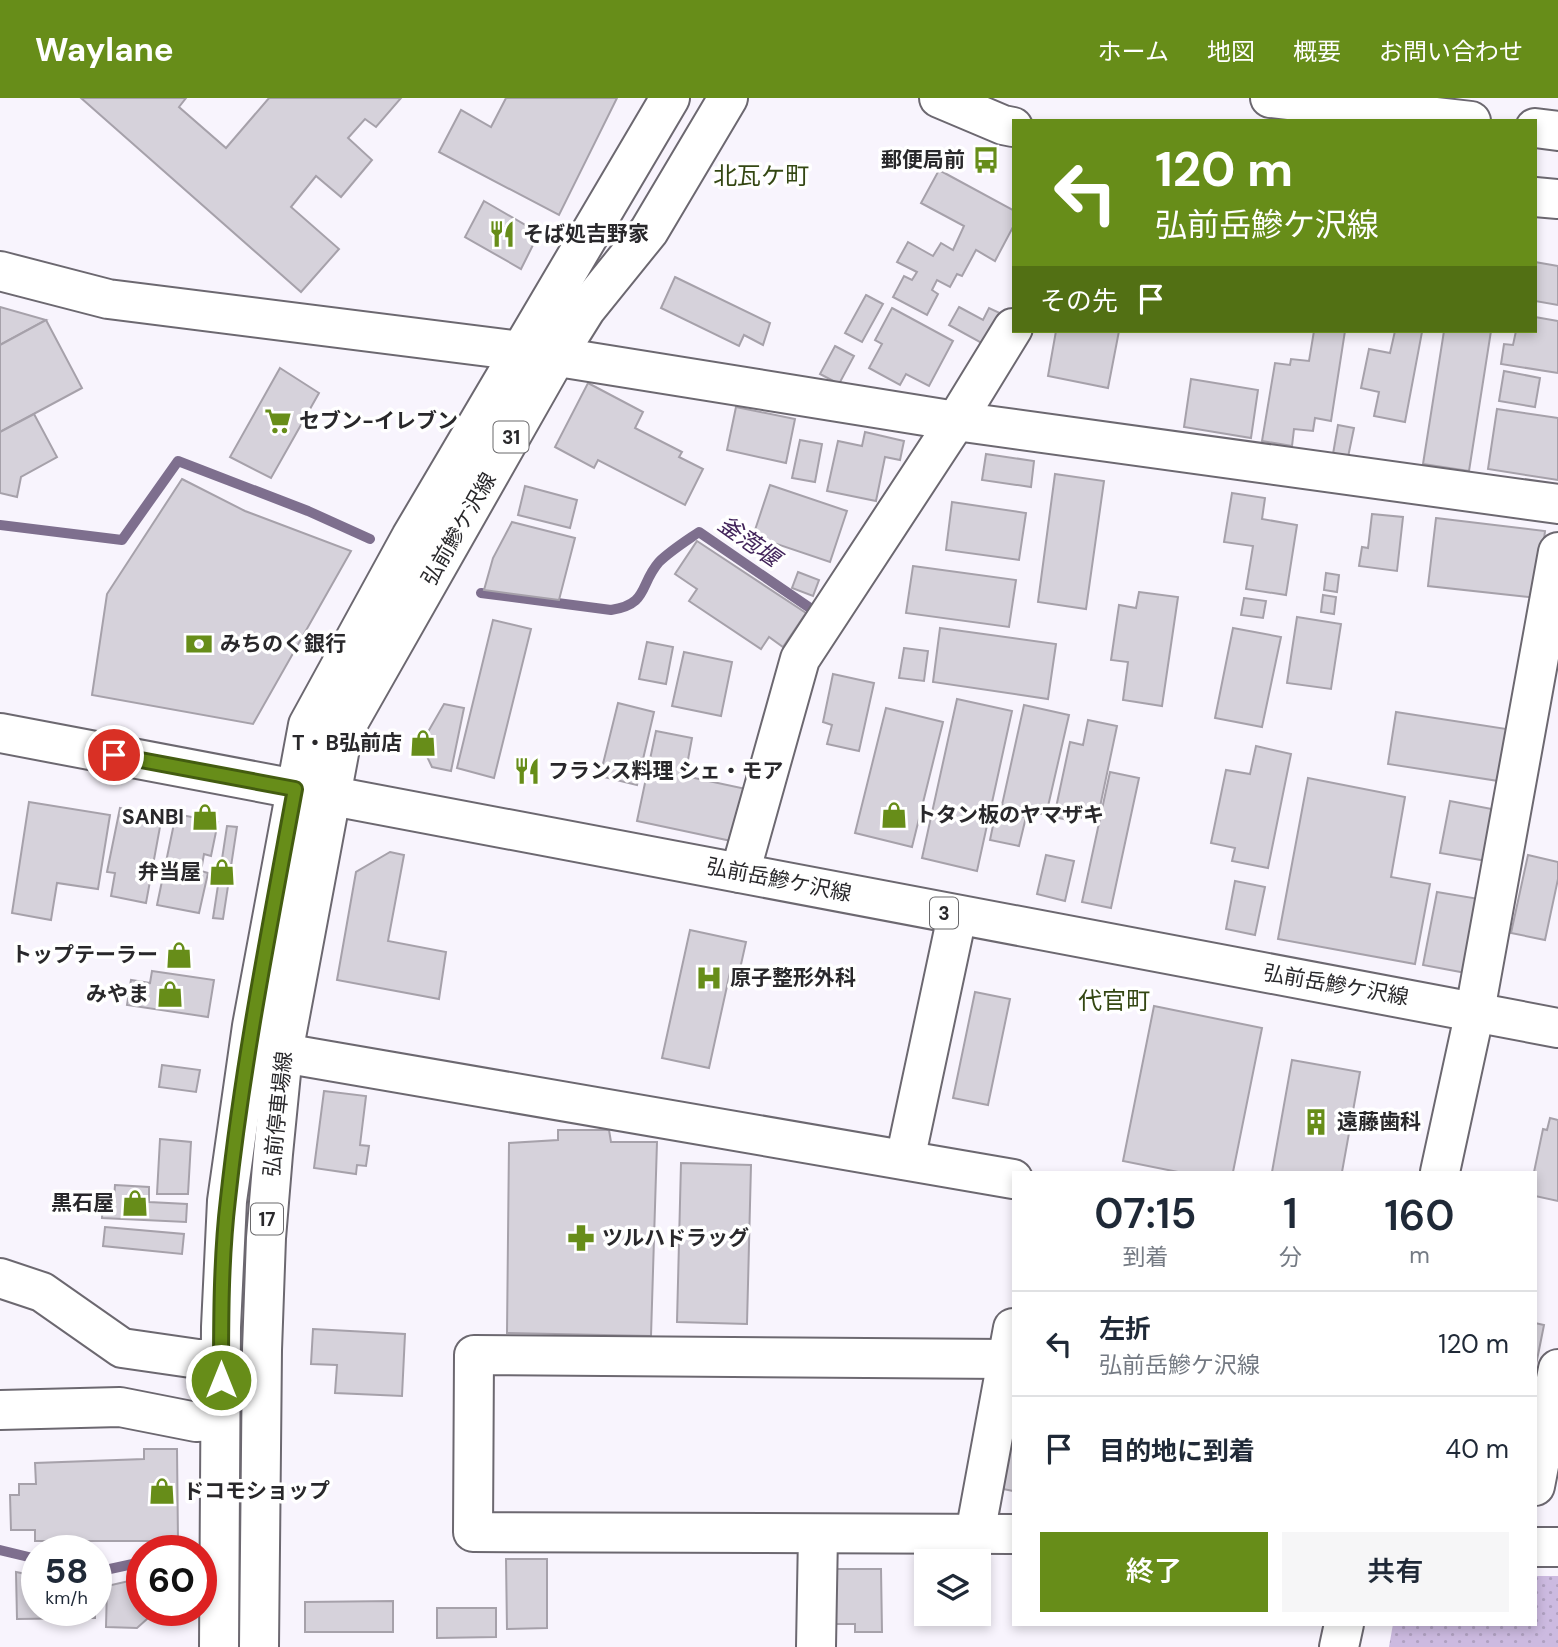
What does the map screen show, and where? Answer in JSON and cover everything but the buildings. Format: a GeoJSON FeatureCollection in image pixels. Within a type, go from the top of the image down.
{"type":"FeatureCollection","features":[{"type":"Feature","properties":{"kind":"street","name":"弘前鰺ケ沢線"},"geometry":{"type":"LineString","coordinates":[[313,792],[308,725],[411,537],[538,354],[670,98]]}},
{"type":"Feature","properties":{"kind":"street","name":"弘前鰺ケ沢線"},"geometry":{"type":"LineString","coordinates":[[538,354],[586,309],[649,231],[728,98]]}},
{"type":"Feature","properties":{"kind":"street"},"geometry":{"type":"LineString","coordinates":[[939,98],[1012,127]]}},
{"type":"Feature","properties":{"kind":"street"},"geometry":{"type":"LineString","coordinates":[[1270,98],[1454,119]]}},
{"type":"Feature","properties":{"kind":"street"},"geometry":{"type":"LineString","coordinates":[[1537,128],[1558,131]]}},
{"type":"Feature","properties":{"kind":"street"},"geometry":{"type":"LineString","coordinates":[[1537,197],[1558,199]]}},
{"type":"Feature","properties":{"kind":"street"},"geometry":{"type":"LineString","coordinates":[[0,271],[108,299],[538,354],[956,421],[1558,504]]}},
{"type":"Feature","properties":{"kind":"street"},"geometry":{"type":"LineString","coordinates":[[740,873],[800,659],[956,421],[1012,330]]}},
{"type":"Feature","properties":{"kind":"street"},"geometry":{"type":"LineString","coordinates":[[1440,1171],[1475,1011],[1558,552]]}},
{"type":"Feature","properties":{"kind":"street","name":"弘前岳鰺ケ沢線"},"geometry":{"type":"LineString","coordinates":[[0,733],[1558,1028]]}},
{"type":"Feature","properties":{"kind":"street","name":"弘前停車場線"},"geometry":{"type":"LineString","coordinates":[[259,1647],[260,1427],[266,1238],[313,792]]}},
{"type":"Feature","properties":{"kind":"street","name":"弘前停車場線"},"geometry":{"type":"LineString","coordinates":[[219,1647],[221,1359],[227,1201],[252,1026],[313,792]]}},
{"type":"Feature","properties":{"kind":"street"},"geometry":{"type":"LineString","coordinates":[[905,1160],[957,916]]}},
{"type":"Feature","properties":{"kind":"street"},"geometry":{"type":"LineString","coordinates":[[284,1053],[1012,1179]]}},
{"type":"Feature","properties":{"kind":"street"},"geometry":{"type":"LineString","coordinates":[[0,1278],[42,1292],[122,1348],[198,1359],[221,1359]]}},
{"type":"Feature","properties":{"kind":"street"},"geometry":{"type":"LineString","coordinates":[[975,1534],[1010,1343],[474,1355],[473,1532],[818,1534],[975,1534],[1012,1534]]}},
{"type":"Feature","properties":{"kind":"street"},"geometry":{"type":"LineString","coordinates":[[1537,1462],[1558,1369]]}},
{"type":"Feature","properties":{"kind":"street"},"geometry":{"type":"LineString","coordinates":[[0,1410],[120,1407],[196,1422],[220,1421]]}},
{"type":"Feature","properties":{"kind":"street"},"geometry":{"type":"LineString","coordinates":[[816,1647],[818,1534]]}},
{"type":"Feature","properties":{"kind":"street"},"geometry":{"type":"LineString","coordinates":[[1537,1547],[1558,1547]]}},
{"type":"Feature","properties":{"kind":"street"},"geometry":{"type":"LineString","coordinates":[[1339,1647],[1344,1626]]}},
{"type":"Feature","properties":{"kind":"shaded area"},"geometry":{"type":"Polygon","coordinates":[[[1537,1576],[1558,1576],[1558,1647],[1389,1647],[1393,1626],[1537,1626],[1537,1576]]]}},
{"type":"Feature","properties":{"kind":"waterway"},"geometry":{"type":"LineString","coordinates":[[0,525],[122,540],[178,461],[308,511],[370,539]]}},
{"type":"Feature","properties":{"kind":"waterway","name":"釜萢堰"},"geometry":{"type":"LineString","coordinates":[[481,593],[611,610],[623,607],[638,598],[659,562],[699,532],[810,608]]}},
{"type":"Feature","properties":{"kind":"waterway"},"geometry":{"type":"LineString","coordinates":[[0,1550],[21,1555]]}},
{"type":"Feature","properties":{"kind":"waterway"},"geometry":{"type":"LineString","coordinates":[[112,1569],[126,1565]]}},
{"type":"Feature","properties":{"kind":"place","name":"郵便局前"},"geometry":{"type":"Point","coordinates":[986,160]}},
{"type":"Feature","properties":{"kind":"place","name":"そば処吉野家"},"geometry":{"type":"Point","coordinates":[502,234]}},
{"type":"Feature","properties":{"kind":"place","name":"セブン-イレブン"},"geometry":{"type":"Point","coordinates":[278,421]}},
{"type":"Feature","properties":{"kind":"place","name":"みちのく銀行"},"geometry":{"type":"Point","coordinates":[199,644]}},
{"type":"Feature","properties":{"kind":"place","name":"T・B弘前店"},"geometry":{"type":"Point","coordinates":[423,743]}},
{"type":"Feature","properties":{"kind":"place","name":"フランス料理 シェ・モア"},"geometry":{"type":"Point","coordinates":[527,771]}},
{"type":"Feature","properties":{"kind":"place","name":"トタン板のヤマザキ"},"geometry":{"type":"Point","coordinates":[894,815]}},
{"type":"Feature","properties":{"kind":"place","name":"SANBI"},"geometry":{"type":"Point","coordinates":[205,817]}},
{"type":"Feature","properties":{"kind":"place","name":"弁当屋"},"geometry":{"type":"Point","coordinates":[222,872]}},
{"type":"Feature","properties":{"kind":"place","name":"トップテーラー"},"geometry":{"type":"Point","coordinates":[179,955]}},
{"type":"Feature","properties":{"kind":"place","name":"原子整形外科"},"geometry":{"type":"Point","coordinates":[709,978]}},
{"type":"Feature","properties":{"kind":"place","name":"みやま"},"geometry":{"type":"Point","coordinates":[170,994]}},
{"type":"Feature","properties":{"kind":"place","name":"遠藤歯科"},"geometry":{"type":"Point","coordinates":[1316,1122]}},
{"type":"Feature","properties":{"kind":"place","name":"黒石屋"},"geometry":{"type":"Point","coordinates":[135,1203]}},
{"type":"Feature","properties":{"kind":"place","name":"ツルハドラッグ"},"geometry":{"type":"Point","coordinates":[581,1238]}},
{"type":"Feature","properties":{"kind":"place","name":"ドコモショップ"},"geometry":{"type":"Point","coordinates":[162,1491]}},
{"type":"Feature","properties":{"kind":"district","name":"北瓦ケ町"},"geometry":{"type":"Point","coordinates":[761,175]}},
{"type":"Feature","properties":{"kind":"district","name":"代官町"},"geometry":{"type":"Point","coordinates":[1114,1000]}},
{"type":"Feature","properties":{"kind":"route"},"geometry":{"type":"LineString","coordinates":[[114,755],[295,789],[252,1026],[227,1201],[221,1380]]}}]}
